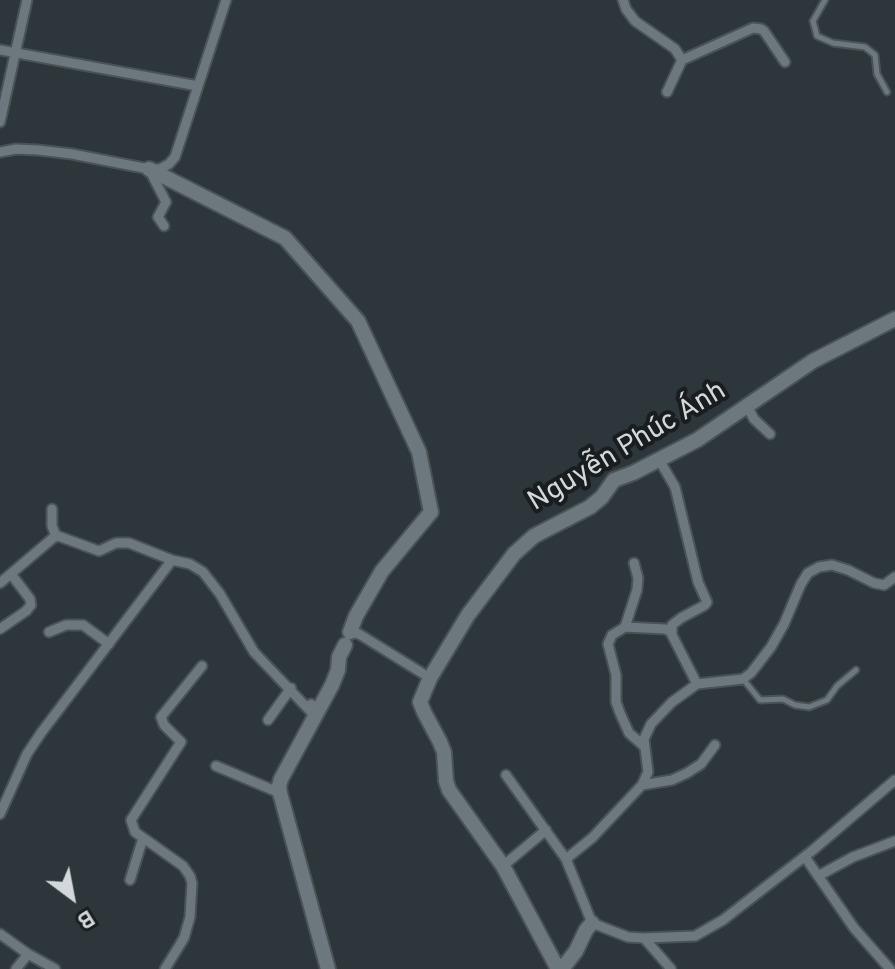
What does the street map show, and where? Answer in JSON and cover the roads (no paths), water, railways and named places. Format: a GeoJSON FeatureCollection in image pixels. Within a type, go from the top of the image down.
{"type":"FeatureCollection","features":[{"type":"Feature","properties":{"kind":"street"},"geometry":{"type":"LineString","coordinates":[[0,122],[27,0]]}},
{"type":"Feature","properties":{"kind":"street"},"geometry":{"type":"LineString","coordinates":[[0,152],[38,150],[149,169],[160,169],[169,164],[175,157],[225,1],[211,0]]}},
{"type":"Feature","properties":{"kind":"street"},"geometry":{"type":"LineString","coordinates":[[623,0],[635,21],[675,49],[682,60]]}},
{"type":"Feature","properties":{"kind":"street"},"geometry":{"type":"LineString","coordinates":[[667,92],[682,60],[753,28],[764,31],[785,62]]}},
{"type":"Feature","properties":{"kind":"street"},"geometry":{"type":"LineString","coordinates":[[0,50],[198,86]]}},
{"type":"Feature","properties":{"kind":"street"},"geometry":{"type":"LineString","coordinates":[[149,169],[166,202],[158,217],[164,226]]}},
{"type":"Feature","properties":{"kind":"street"},"geometry":{"type":"LineString","coordinates":[[149,169],[285,238],[358,321],[419,452],[431,512],[382,571],[356,616],[339,657],[332,685],[281,779],[280,793],[328,969]]}},
{"type":"Feature","properties":{"kind":"street","name":"Nguyễn Phúc Ánh"},"geometry":{"type":"LineString","coordinates":[[592,923],[576,951],[560,969],[503,866],[446,785],[444,752],[420,702],[430,678],[468,615],[514,554],[534,536],[590,507],[614,480],[697,440],[813,361],[895,319]]}},
{"type":"Feature","properties":{"kind":"street"},"geometry":{"type":"LineString","coordinates":[[747,406],[754,419],[770,434]]}},
{"type":"Feature","properties":{"kind":"street"},"geometry":{"type":"LineString","coordinates":[[658,458],[675,487],[698,582],[707,602],[672,625],[672,632],[697,684]]}},
{"type":"Feature","properties":{"kind":"street"},"geometry":{"type":"LineString","coordinates":[[52,509],[52,526],[56,536],[99,551],[116,543],[129,543],[190,564],[209,579],[220,594],[254,652],[314,715]]}},
{"type":"Feature","properties":{"kind":"street"},"geometry":{"type":"LineString","coordinates":[[0,583],[56,536]]}},
{"type":"Feature","properties":{"kind":"street"},"geometry":{"type":"LineString","coordinates":[[0,814],[27,754],[41,733],[172,560]]}},
{"type":"Feature","properties":{"kind":"street"},"geometry":{"type":"LineString","coordinates":[[625,627],[637,590],[634,563]]}},
{"type":"Feature","properties":{"kind":"street"},"geometry":{"type":"LineString","coordinates":[[566,859],[592,838],[642,785],[648,772],[644,739],[651,724],[672,702],[697,684],[743,679],[751,673],[771,647],[808,573],[832,565],[884,585],[895,577]]}},
{"type":"Feature","properties":{"kind":"street"},"geometry":{"type":"LineString","coordinates":[[0,629],[31,605],[30,599],[11,574]]}},
{"type":"Feature","properties":{"kind":"street"},"geometry":{"type":"LineString","coordinates":[[49,632],[66,625],[83,625],[109,644]]}},
{"type":"Feature","properties":{"kind":"street"},"geometry":{"type":"LineString","coordinates":[[645,747],[629,733],[616,702],[616,675],[608,644],[612,635],[625,627],[672,632]]}},
{"type":"Feature","properties":{"kind":"street"},"geometry":{"type":"LineString","coordinates":[[348,638],[359,634],[430,678]]}},
{"type":"Feature","properties":{"kind":"street"},"geometry":{"type":"LineString","coordinates":[[165,969],[184,938],[190,917],[192,883],[183,866],[132,828],[132,817],[181,742],[164,725],[161,717],[202,666]]}},
{"type":"Feature","properties":{"kind":"street"},"geometry":{"type":"LineString","coordinates":[[268,720],[291,688]]}},
{"type":"Feature","properties":{"kind":"street"},"geometry":{"type":"LineString","coordinates":[[642,785],[672,780],[687,773],[701,764],[715,745]]}},
{"type":"Feature","properties":{"kind":"street"},"geometry":{"type":"LineString","coordinates":[[216,766],[280,793]]}},
{"type":"Feature","properties":{"kind":"street"},"geometry":{"type":"LineString","coordinates":[[506,775],[566,859],[592,923],[628,937],[644,938],[695,936],[723,920],[805,857],[895,780]]}},
{"type":"Feature","properties":{"kind":"street"},"geometry":{"type":"LineString","coordinates":[[503,866],[546,830]]}},
{"type":"Feature","properties":{"kind":"street"},"geometry":{"type":"LineString","coordinates":[[130,880],[143,838]]}},
{"type":"Feature","properties":{"kind":"street"},"geometry":{"type":"LineString","coordinates":[[818,876],[853,857],[895,841]]}},
{"type":"Feature","properties":{"kind":"street"},"geometry":{"type":"LineString","coordinates":[[805,857],[854,928],[890,969]]}},
{"type":"Feature","properties":{"kind":"street"},"geometry":{"type":"LineString","coordinates":[[0,934],[55,969]]}},
{"type":"Feature","properties":{"kind":"street"},"geometry":{"type":"LineString","coordinates":[[644,938],[671,969]]}},
{"type":"Feature","properties":{"kind":"street"},"geometry":{"type":"LineString","coordinates":[[16,969],[28,954]]}},
{"type":"Feature","properties":{"kind":"lane"},"geometry":{"type":"LineString","coordinates":[[825,0],[813,21],[817,36],[833,43],[865,47],[875,55],[877,74],[887,92]]}},
{"type":"Feature","properties":{"kind":"lane"},"geometry":{"type":"LineString","coordinates":[[743,679],[760,700],[783,699],[809,707],[827,700],[837,686],[856,670]]}}]}
